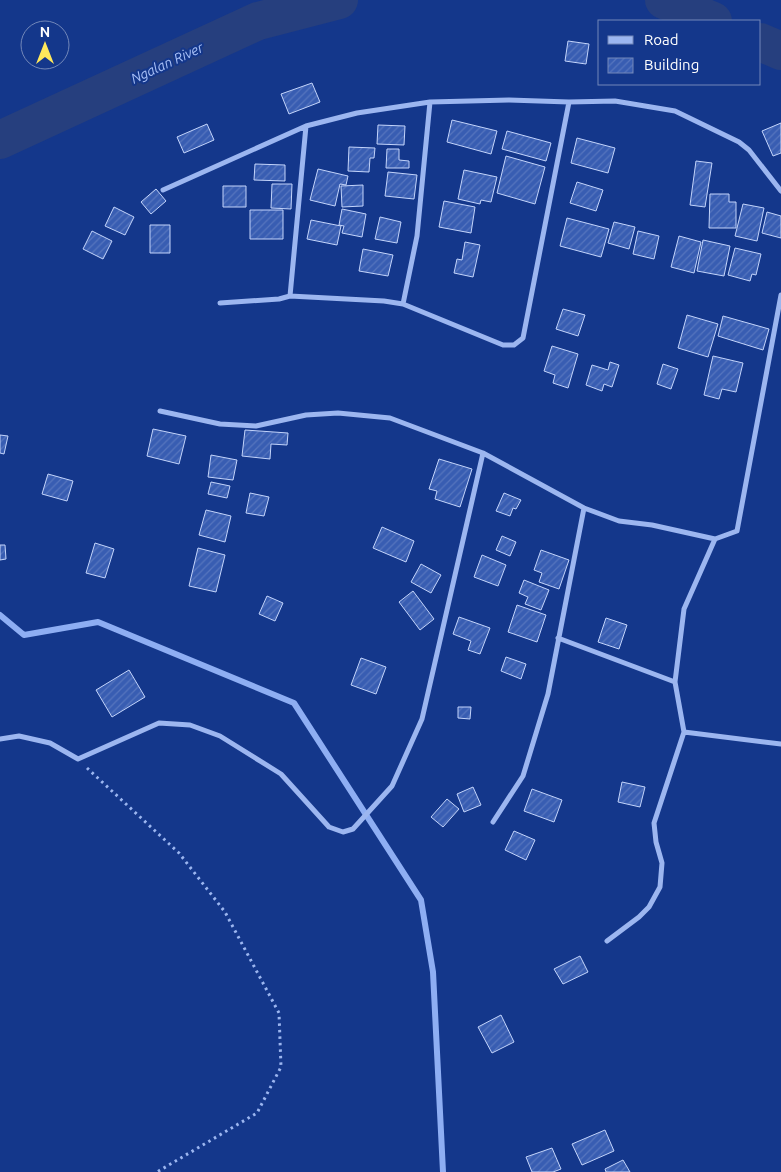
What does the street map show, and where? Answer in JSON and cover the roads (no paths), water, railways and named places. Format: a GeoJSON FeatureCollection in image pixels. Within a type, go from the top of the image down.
{"type":"FeatureCollection","features":[{"type":"Feature","properties":{"kind":"street"},"geometry":{"type":"LineString","coordinates":[[163,190],[306,126],[357,112],[430,102],[508,100],[614,101],[676,111],[739,142],[749,150],[781,191]]}},
{"type":"Feature","properties":{"kind":"street"},"geometry":{"type":"LineString","coordinates":[[403,304],[417,236],[430,102]]}},
{"type":"Feature","properties":{"kind":"street"},"geometry":{"type":"LineString","coordinates":[[220,303],[271,300],[290,296],[384,301],[403,304],[503,345],[514,345],[523,338],[569,102]]}},
{"type":"Feature","properties":{"kind":"street"},"geometry":{"type":"LineString","coordinates":[[290,296],[306,126]]}},
{"type":"Feature","properties":{"kind":"street"},"geometry":{"type":"LineString","coordinates":[[160,410],[220,424],[248,426],[306,415],[338,413],[390,418],[483,453],[584,508],[619,521],[652,525],[715,539],[738,531],[781,295]]}},
{"type":"Feature","properties":{"kind":"street"},"geometry":{"type":"LineString","coordinates":[[0,739],[19,736],[50,742],[78,759],[159,723],[190,725],[220,736],[281,774],[329,827],[343,832],[352,829],[392,786],[422,718],[483,453]]}},
{"type":"Feature","properties":{"kind":"street"},"geometry":{"type":"LineString","coordinates":[[493,822],[523,776],[548,694],[584,508]]}},
{"type":"Feature","properties":{"kind":"street"},"geometry":{"type":"LineString","coordinates":[[607,941],[649,907],[660,887],[662,863],[656,842],[654,823],[684,732],[676,682],[684,609],[715,539]]}},
{"type":"Feature","properties":{"kind":"street"},"geometry":{"type":"LineString","coordinates":[[558,638],[676,682]]}},
{"type":"Feature","properties":{"kind":"street"},"geometry":{"type":"LineString","coordinates":[[684,732],[781,744]]}},
{"type":"Feature","properties":{"kind":"waterway","name":"Ngalan River"},"geometry":{"type":"LineString","coordinates":[[0,140],[258,21],[339,0]]}},
{"type":"Feature","properties":{"kind":"waterway","name":"Ngalan River"},"geometry":{"type":"LineString","coordinates":[[664,0],[711,20]]}},
{"type":"Feature","properties":{"kind":"waterway","name":"Ngalan River"},"geometry":{"type":"LineString","coordinates":[[761,42],[781,51]]}},
{"type":"Feature","properties":{"kind":"waterway"},"geometry":{"type":"LineString","coordinates":[[0,615],[24,635],[98,622],[294,703],[421,900],[433,972],[443,1172]]}}]}
